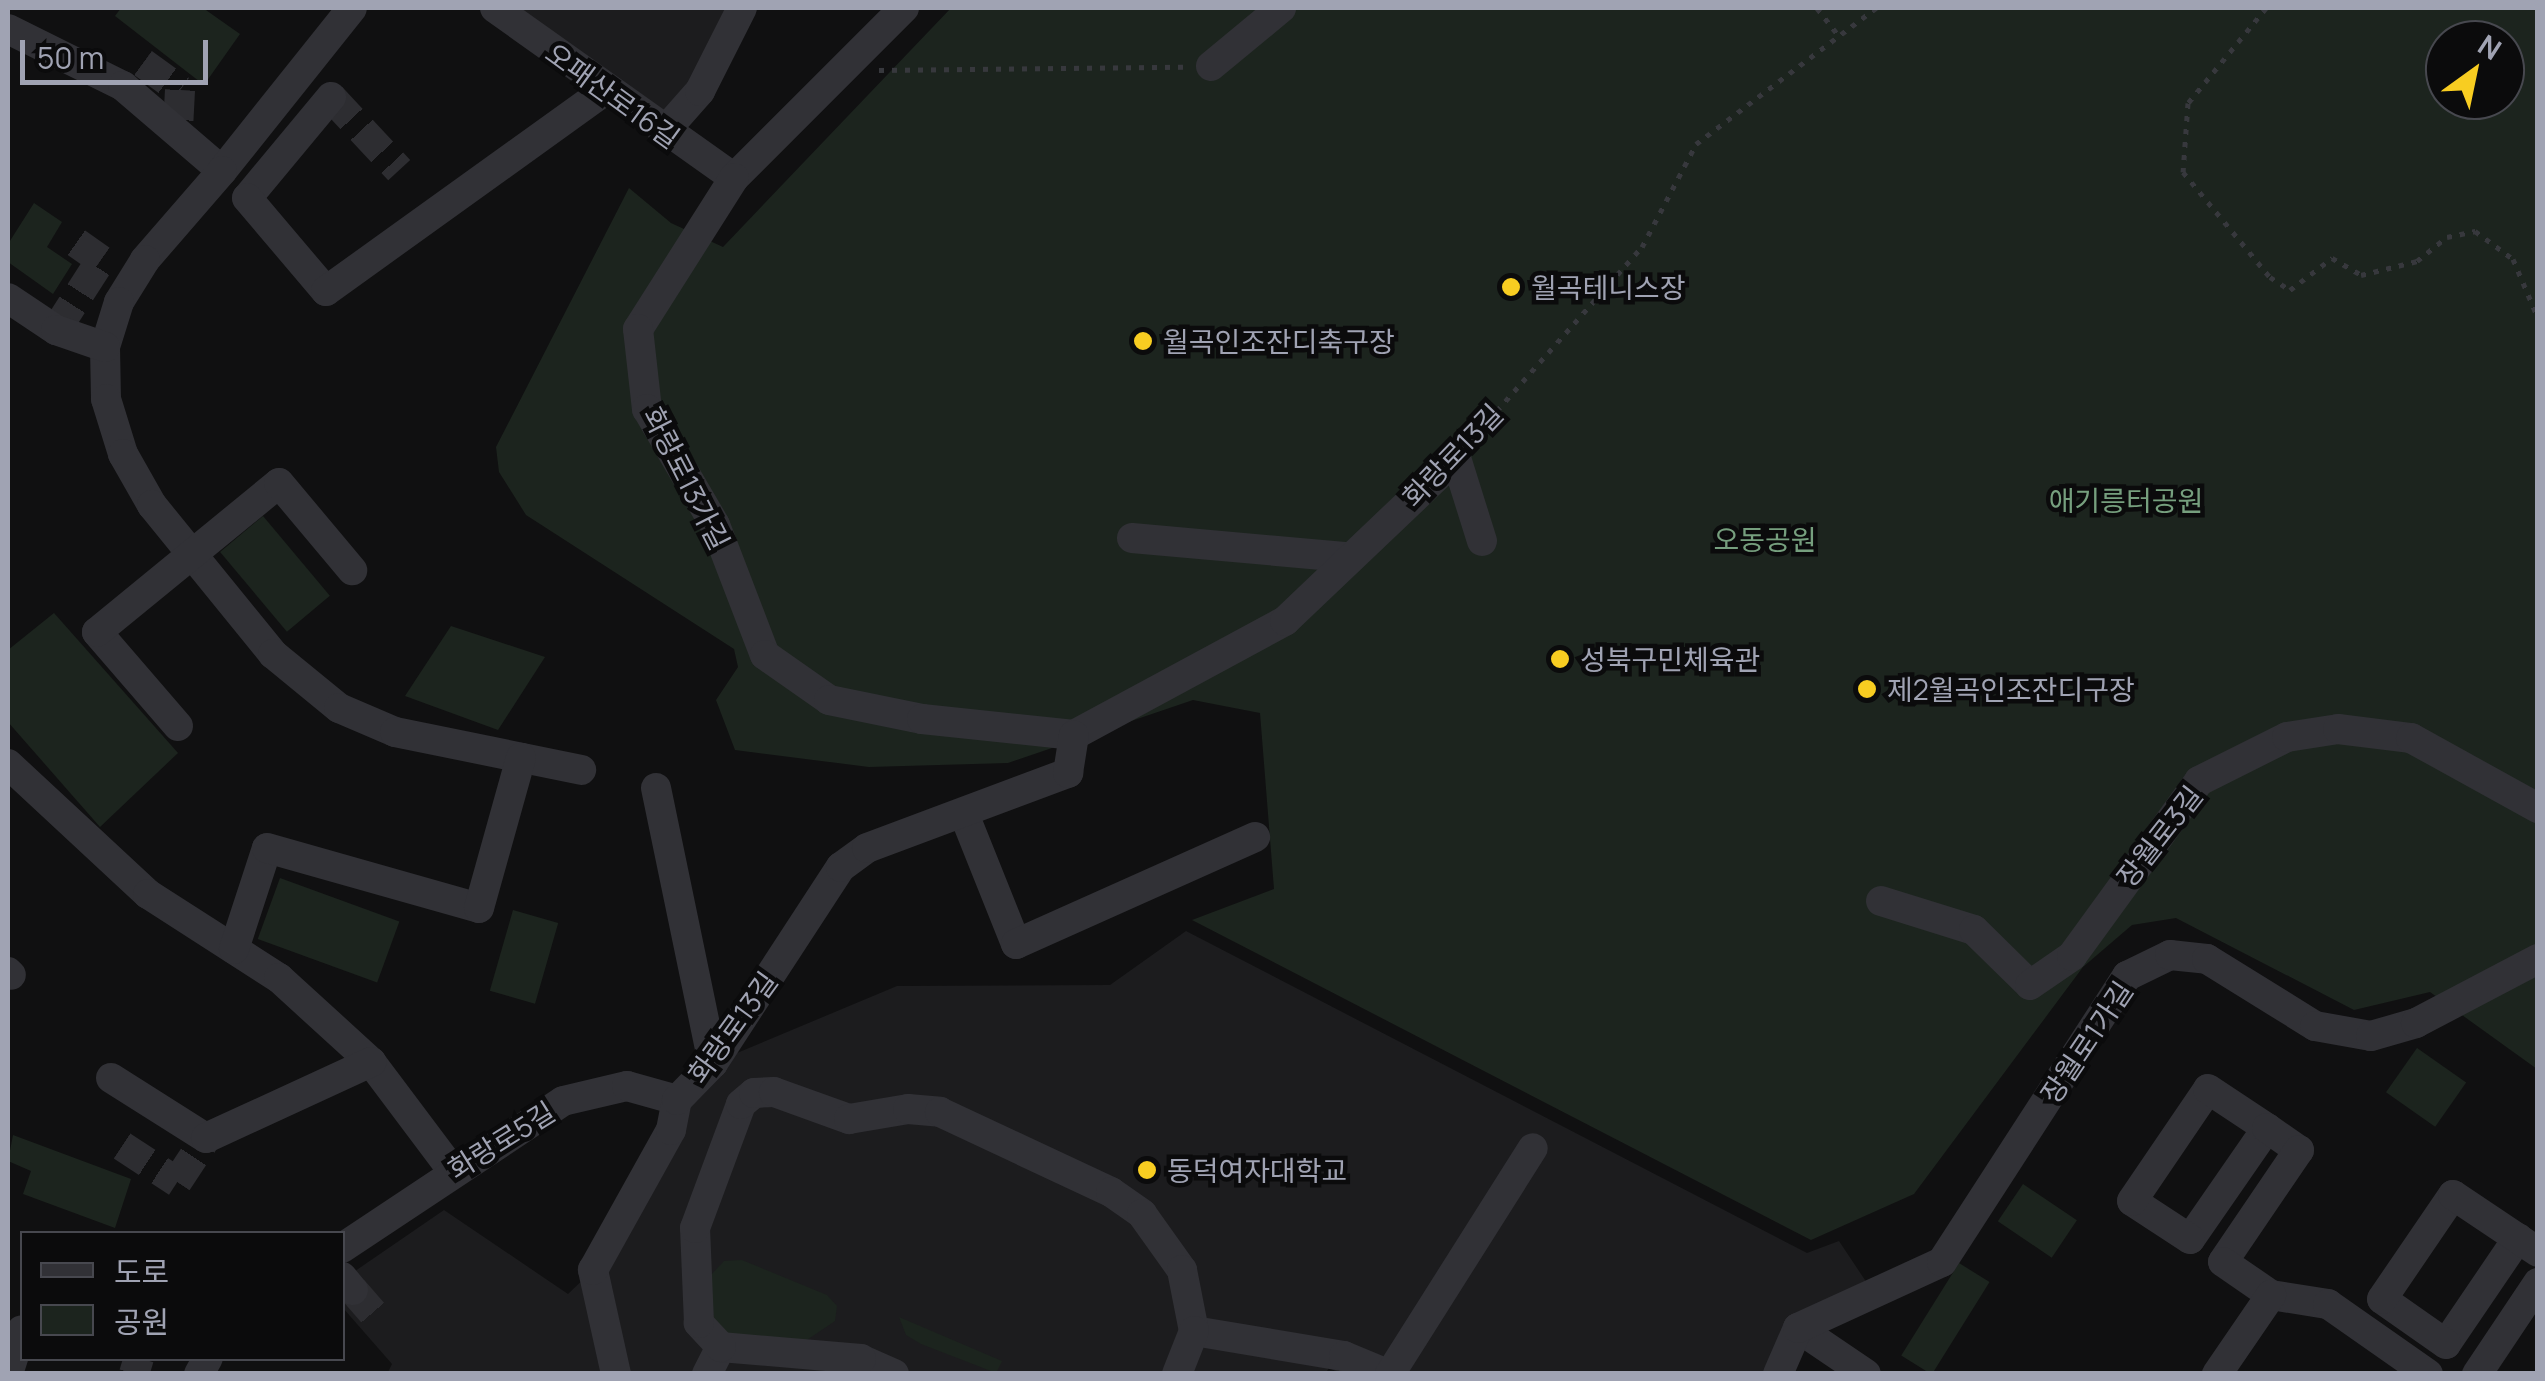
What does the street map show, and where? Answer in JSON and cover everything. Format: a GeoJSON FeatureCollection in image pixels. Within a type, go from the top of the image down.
{"type":"FeatureCollection","features":[{"type":"Feature","properties":{"kind":"street"},"geometry":{"type":"LineString","coordinates":[[352,8],[222,171],[145,260],[119,302],[105,347],[106,399],[123,454],[188,554],[273,654],[339,708],[395,732],[581,770]]}},
{"type":"Feature","properties":{"kind":"street","name":"오패산로16길"},"geometry":{"type":"LineString","coordinates":[[495,8],[663,133],[734,178]]}},
{"type":"Feature","properties":{"kind":"street"},"geometry":{"type":"LineString","coordinates":[[663,133],[700,91],[742,8]]}},
{"type":"Feature","properties":{"kind":"street","name":"화랑로13가길"},"geometry":{"type":"LineString","coordinates":[[904,8],[734,178],[638,329],[647,409],[715,526],[765,654],[829,700],[922,720],[1074,735]]}},
{"type":"Feature","properties":{"kind":"street"},"geometry":{"type":"LineString","coordinates":[[1211,66],[1280,8]]}},
{"type":"Feature","properties":{"kind":"street"},"geometry":{"type":"LineString","coordinates":[[8,29],[124,86],[222,171]]}},
{"type":"Feature","properties":{"kind":"street"},"geometry":{"type":"LineString","coordinates":[[331,97],[247,198],[326,292],[604,91]]}},
{"type":"Feature","properties":{"kind":"street"},"geometry":{"type":"LineString","coordinates":[[8,298],[56,330],[105,347]]}},
{"type":"Feature","properties":{"kind":"street"},"geometry":{"type":"LineString","coordinates":[[1456,458],[1482,540]]}},
{"type":"Feature","properties":{"kind":"street","name":"화랑로13길"},"geometry":{"type":"LineString","coordinates":[[616,1374],[593,1270],[671,1130],[677,1100],[713,1062],[841,867],[866,848],[1068,774],[1074,735],[1284,621],[1347,557],[1456,458]]}},
{"type":"Feature","properties":{"kind":"street"},"geometry":{"type":"LineString","coordinates":[[178,726],[97,632],[279,483],[352,570]]}},
{"type":"Feature","properties":{"kind":"street"},"geometry":{"type":"LineString","coordinates":[[1132,538],[1347,557]]}},
{"type":"Feature","properties":{"kind":"street","name":"장월로3길"},"geometry":{"type":"LineString","coordinates":[[1881,902],[1974,930],[2030,985],[2072,956],[2199,781],[2287,737],[2338,729],[2412,738],[2538,808]]}},
{"type":"Feature","properties":{"kind":"street"},"geometry":{"type":"LineString","coordinates":[[234,949],[267,848],[479,908],[521,758]]}},
{"type":"Feature","properties":{"kind":"street"},"geometry":{"type":"LineString","coordinates":[[8,764],[148,894],[279,978],[371,1062],[452,1170]]}},
{"type":"Feature","properties":{"kind":"street"},"geometry":{"type":"LineString","coordinates":[[656,788],[713,1062]]}},
{"type":"Feature","properties":{"kind":"street"},"geometry":{"type":"LineString","coordinates":[[964,814],[1016,944],[1255,837]]}},
{"type":"Feature","properties":{"kind":"street","name":"장월로1가길"},"geometry":{"type":"LineString","coordinates":[[1798,1328],[1942,1262],[2128,976],[2170,955],[2207,959],[2314,1026],[2372,1036],[2416,1023],[2538,959]]}},
{"type":"Feature","properties":{"kind":"street"},"geometry":{"type":"LineString","coordinates":[[111,1078],[206,1138],[371,1062]]}},
{"type":"Feature","properties":{"kind":"street","name":"화랑로5길"},"geometry":{"type":"LineString","coordinates":[[345,1246],[452,1170],[563,1100],[626,1086],[677,1100]]}},
{"type":"Feature","properties":{"kind":"street"},"geometry":{"type":"LineString","coordinates":[[2267,1128],[2190,1239],[2132,1201],[2208,1089],[2267,1128],[2299,1150],[2224,1262],[2270,1295],[2328,1304],[2428,1374]]}},
{"type":"Feature","properties":{"kind":"street"},"geometry":{"type":"LineString","coordinates":[[894,1374],[861,1360],[714,1360],[699,1323],[695,1228],[741,1104],[754,1093],[774,1092],[849,1119],[908,1109],[940,1112],[1111,1192],[1165,1238],[1192,1298],[1194,1331],[1177,1374]]}},
{"type":"Feature","properties":{"kind":"street"},"geometry":{"type":"LineString","coordinates":[[1194,1331],[1337,1367],[1388,1374],[1533,1148]]}},
{"type":"Feature","properties":{"kind":"street"},"geometry":{"type":"LineString","coordinates":[[2453,1195],[2528,1245],[2446,1344],[2382,1299],[2453,1195]]}},
{"type":"Feature","properties":{"kind":"street"},"geometry":{"type":"LineString","coordinates":[[2477,1374],[2538,1283]]}},
{"type":"Feature","properties":{"kind":"street"},"geometry":{"type":"LineString","coordinates":[[2217,1374],[2270,1295]]}},
{"type":"Feature","properties":{"kind":"street"},"geometry":{"type":"LineString","coordinates":[[1778,1374],[1798,1328],[1866,1374]]}},
{"type":"Feature","properties":{"kind":"street"},"geometry":{"type":"LineString","coordinates":[[8,1374],[20,1336]]}},
{"type":"Feature","properties":{"kind":"path"},"geometry":{"type":"LineString","coordinates":[[1817,8],[1840,38]]}},
{"type":"Feature","properties":{"kind":"path","name":"화랑로13길"},"geometry":{"type":"LineString","coordinates":[[1456,458],[1642,247],[1696,144],[1819,46],[1840,38],[1876,8]]}},
{"type":"Feature","properties":{"kind":"path"},"geometry":{"type":"LineString","coordinates":[[2266,8],[2188,103],[2183,172],[2270,277],[2290,290],[2332,258],[2360,275],[2417,261],[2447,237],[2474,231],[2513,259],[2538,318]]}},
{"type":"Feature","properties":{"kind":"path"},"geometry":{"type":"LineString","coordinates":[[842,70],[1211,66]]}},
{"type":"Feature","properties":{"kind":"shaded area"},"geometry":{"type":"Polygon","coordinates":[[[495,8],[742,8],[663,133],[495,8]]]}},
{"type":"Feature","properties":{"kind":"shaded area","name":"동덕여자대학교"},"geometry":{"type":"Polygon","coordinates":[[[1186,931],[1807,1253],[1839,1241],[1871,1289],[1765,1373],[1342,1374],[1329,1368],[1325,1374],[387,1374],[392,1364],[345,1310],[345,1278],[444,1210],[568,1294],[593,1270],[713,1063],[897,986],[1110,985],[1186,931]]]}},
{"type":"Feature","properties":{"kind":"green space"},"geometry":{"type":"Polygon","coordinates":[[[121,8],[203,8],[240,34],[204,85],[115,16],[121,8]]]}},
{"type":"Feature","properties":{"kind":"green space","name":"오동공원"},"geometry":{"type":"Polygon","coordinates":[[[951,8],[2537,8],[2537,1069],[2430,992],[2354,1010],[2176,918],[2132,925],[2083,967],[1914,1194],[1811,1240],[1192,920],[1274,889],[1260,713],[1193,700],[1008,763],[869,767],[735,750],[716,700],[738,667],[734,649],[526,515],[499,472],[496,447],[629,188],[671,223],[723,247],[951,8]]]}},
{"type":"Feature","properties":{"kind":"green space"},"geometry":{"type":"Polygon","coordinates":[[[34,203],[62,222],[47,247],[72,264],[53,294],[8,262],[8,244],[34,203]]]}},
{"type":"Feature","properties":{"kind":"green space"},"geometry":{"type":"Polygon","coordinates":[[[263,516],[330,596],[287,632],[220,552],[263,516]]]}},
{"type":"Feature","properties":{"kind":"green space"},"geometry":{"type":"Polygon","coordinates":[[[54,613],[178,753],[100,827],[8,722],[8,650],[54,613]]]}},
{"type":"Feature","properties":{"kind":"green space"},"geometry":{"type":"Polygon","coordinates":[[[451,626],[545,657],[498,730],[405,696],[451,626]]]}},
{"type":"Feature","properties":{"kind":"green space"},"geometry":{"type":"Polygon","coordinates":[[[280,878],[399,921],[377,983],[258,939],[280,878]]]}},
{"type":"Feature","properties":{"kind":"green space"},"geometry":{"type":"Polygon","coordinates":[[[513,910],[558,923],[535,1004],[490,991],[513,910]]]}},
{"type":"Feature","properties":{"kind":"green space"},"geometry":{"type":"Polygon","coordinates":[[[2417,1048],[2466,1082],[2435,1127],[2386,1092],[2417,1048]]]}},
{"type":"Feature","properties":{"kind":"green space"},"geometry":{"type":"Polygon","coordinates":[[[13,1135],[131,1179],[115,1228],[23,1194],[31,1171],[8,1161],[13,1135]]]}},
{"type":"Feature","properties":{"kind":"green space"},"geometry":{"type":"Polygon","coordinates":[[[2023,1184],[2077,1220],[2052,1258],[1998,1221],[2023,1184]]]}},
{"type":"Feature","properties":{"kind":"green space"},"geometry":{"type":"Polygon","coordinates":[[[742,1260],[827,1295],[837,1306],[835,1321],[804,1342],[722,1334],[714,1325],[710,1276],[724,1261],[742,1260]]]}},
{"type":"Feature","properties":{"kind":"green space"},"geometry":{"type":"Polygon","coordinates":[[[1959,1263],[1990,1282],[1932,1374],[1901,1355],[1959,1263]]]}},
{"type":"Feature","properties":{"kind":"green space"},"geometry":{"type":"Polygon","coordinates":[[[899,1317],[1002,1361],[996,1373],[921,1344],[906,1335],[899,1317]]]}},
{"type":"Feature","properties":{"kind":"tunnel"},"geometry":{"type":"LineString","coordinates":[[143,63],[180,90],[178,129]]}},
{"type":"Feature","properties":{"kind":"tunnel"},"geometry":{"type":"LineString","coordinates":[[331,97],[399,170]]}},
{"type":"Feature","properties":{"kind":"tunnel"},"geometry":{"type":"LineString","coordinates":[[56,330],[101,260],[69,238]]}},
{"type":"Feature","properties":{"kind":"tunnel"},"geometry":{"type":"LineString","coordinates":[[122,1146],[177,1182],[206,1138]]}},
{"type":"Feature","properties":{"kind":"tunnel"},"geometry":{"type":"LineString","coordinates":[[353,1290],[378,1319]]}},
{"type":"Feature","properties":{"kind":"tunnel"},"geometry":{"type":"LineString","coordinates":[[134,1374],[138,1361]]}},
{"type":"Feature","properties":{"kind":"place","name":"월곡테니스장"},"geometry":{"type":"Point","coordinates":[1511,287]}},
{"type":"Feature","properties":{"kind":"place","name":"월곡인조잔디축구장"},"geometry":{"type":"Point","coordinates":[1143,341]}},
{"type":"Feature","properties":{"kind":"place","name":"성북구민체육관"},"geometry":{"type":"Point","coordinates":[1560,659]}},
{"type":"Feature","properties":{"kind":"place","name":"제2월곡인조잔디구장"},"geometry":{"type":"Point","coordinates":[1867,689]}},
{"type":"Feature","properties":{"kind":"place","name":"동덕여자대학교"},"geometry":{"type":"Point","coordinates":[1147,1170]}},
{"type":"Feature","properties":{"kind":"park label","name":"애기릉터공원"},"geometry":{"type":"Point","coordinates":[2126,500]}}]}
